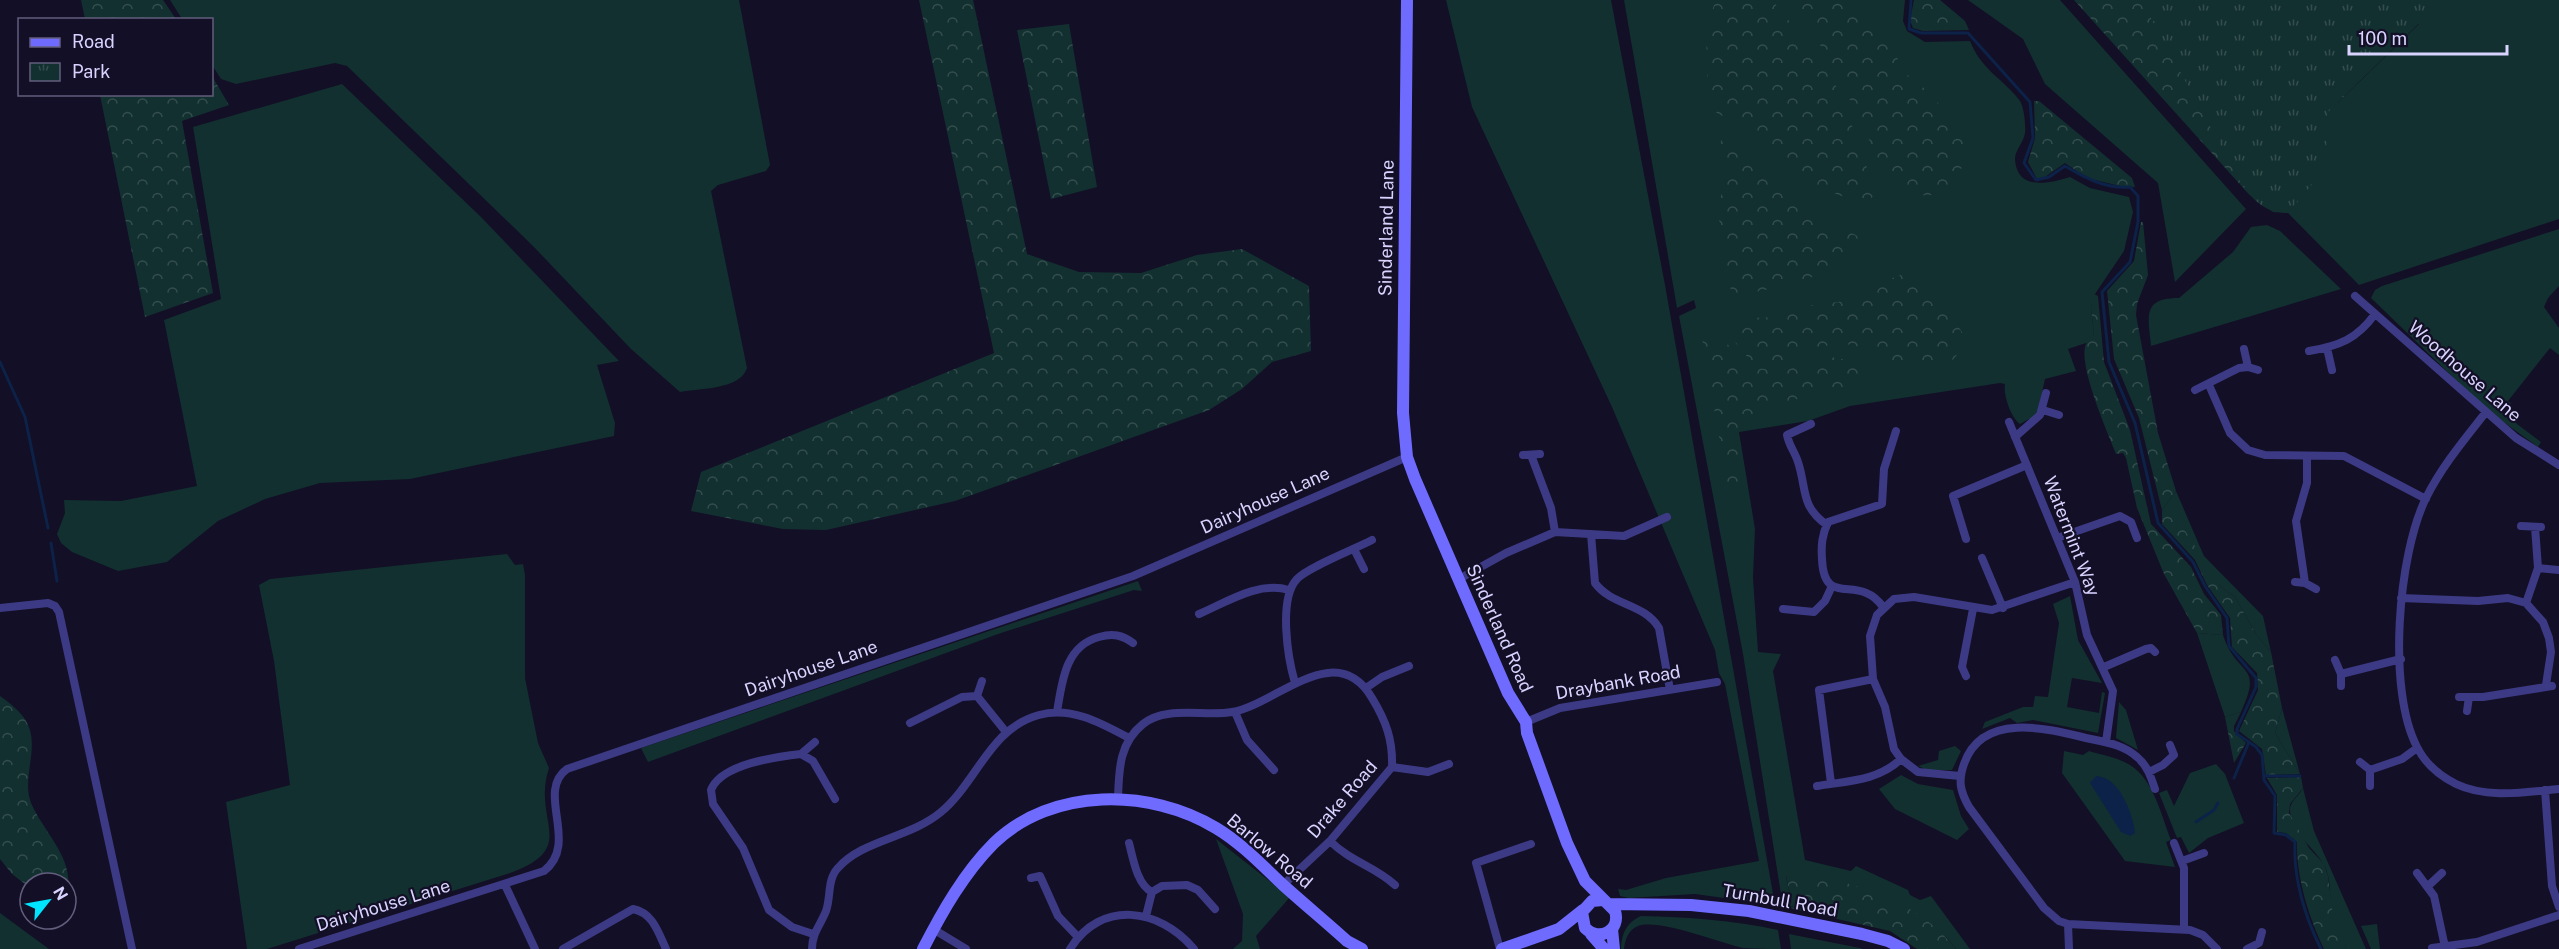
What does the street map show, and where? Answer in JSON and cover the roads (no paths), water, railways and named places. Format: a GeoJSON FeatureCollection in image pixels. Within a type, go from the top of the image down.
{"type":"FeatureCollection","features":[{"type":"Feature","properties":{"kind":"street","name":"Sinderland Lane"},"geometry":{"type":"LineString","coordinates":[[1407,0],[1403,413],[1407,457]]}},
{"type":"Feature","properties":{"kind":"street","name":"Woodhouse Lane"},"geometry":{"type":"LineString","coordinates":[[2355,296],[2516,438],[2559,465]]}},
{"type":"Feature","properties":{"kind":"street"},"geometry":{"type":"LineString","coordinates":[[2309,351],[2343,344],[2357,335],[2375,314]]}},
{"type":"Feature","properties":{"kind":"street"},"geometry":{"type":"LineString","coordinates":[[2327,348],[2332,370]]}},
{"type":"Feature","properties":{"kind":"street"},"geometry":{"type":"LineString","coordinates":[[2244,349],[2248,367]]}},
{"type":"Feature","properties":{"kind":"street"},"geometry":{"type":"LineString","coordinates":[[2195,390],[2209,385],[2233,370],[2248,367],[2258,370]]}},
{"type":"Feature","properties":{"kind":"street"},"geometry":{"type":"LineString","coordinates":[[2209,385],[2230,433],[2241,446],[2265,456],[2331,454],[2354,459],[2426,499]]}},
{"type":"Feature","properties":{"kind":"street"},"geometry":{"type":"LineString","coordinates":[[2015,437],[2043,410],[2046,393]]}},
{"type":"Feature","properties":{"kind":"street"},"geometry":{"type":"LineString","coordinates":[[2043,410],[2059,415]]}},
{"type":"Feature","properties":{"kind":"street"},"geometry":{"type":"LineString","coordinates":[[2486,412],[2449,459],[2426,499],[2409,548],[2401,598],[2403,694],[2417,748],[2445,778],[2475,791],[2498,793],[2559,789]]}},
{"type":"Feature","properties":{"kind":"street","name":"Watermint Way"},"geometry":{"type":"LineString","coordinates":[[2009,422],[2075,582],[2087,635],[2114,692],[2106,742]]}},
{"type":"Feature","properties":{"kind":"street"},"geometry":{"type":"LineString","coordinates":[[1811,424],[1787,435],[1789,446],[1798,460],[1805,500],[1811,511],[1827,525]]}},
{"type":"Feature","properties":{"kind":"street"},"geometry":{"type":"LineString","coordinates":[[1883,607],[1876,597],[1864,590],[1832,586],[1823,576],[1822,533],[1827,525],[1837,518],[1882,504],[1884,469],[1896,431]]}},
{"type":"Feature","properties":{"kind":"street"},"geometry":{"type":"LineString","coordinates":[[1531,455],[1551,508],[1556,532]]}},
{"type":"Feature","properties":{"kind":"street"},"geometry":{"type":"LineString","coordinates":[[2305,583],[2296,521],[2307,483],[2307,456]]}},
{"type":"Feature","properties":{"kind":"street","name":"Sinderland Road"},"geometry":{"type":"LineString","coordinates":[[1407,457],[1508,693],[1526,722],[1527,733],[1564,835],[1584,881],[1585,908],[1582,923],[1604,949]]}},
{"type":"Feature","properties":{"kind":"street","name":"Dairyhouse Lane"},"geometry":{"type":"LineString","coordinates":[[299,949],[314,947],[538,875],[551,866],[560,849],[555,789],[558,778],[567,769],[1001,619],[1133,576],[1407,457]]}},
{"type":"Feature","properties":{"kind":"street"},"geometry":{"type":"LineString","coordinates":[[1966,539],[1953,496],[2027,465]]}},
{"type":"Feature","properties":{"kind":"street"},"geometry":{"type":"LineString","coordinates":[[2057,538],[2124,516],[2131,522],[2137,538]]}},
{"type":"Feature","properties":{"kind":"street"},"geometry":{"type":"LineString","coordinates":[[1459,579],[1506,553],[1556,532],[1608,537],[1636,533],[1666,518]]}},
{"type":"Feature","properties":{"kind":"street"},"geometry":{"type":"LineString","coordinates":[[2520,526],[2538,527],[2538,568],[2526,603]]}},
{"type":"Feature","properties":{"kind":"street"},"geometry":{"type":"LineString","coordinates":[[1591,534],[1595,583],[1611,599],[1644,611],[1655,621],[1659,628],[1670,690]]}},
{"type":"Feature","properties":{"kind":"street"},"geometry":{"type":"LineString","coordinates":[[1295,683],[1289,662],[1287,610],[1289,590],[1298,577],[1372,540]]}},
{"type":"Feature","properties":{"kind":"street"},"geometry":{"type":"LineString","coordinates":[[1354,549],[1364,569]]}},
{"type":"Feature","properties":{"kind":"street"},"geometry":{"type":"LineString","coordinates":[[1982,558],[2003,608]]}},
{"type":"Feature","properties":{"kind":"street"},"geometry":{"type":"LineString","coordinates":[[2538,568],[2559,570]]}},
{"type":"Feature","properties":{"kind":"street"},"geometry":{"type":"LineString","coordinates":[[1960,776],[1918,772],[1901,759],[1892,741],[1888,719],[1873,679],[1870,636],[1877,615],[1894,599],[1914,597],[1929,598],[1983,611],[2003,608],[2075,582]]}},
{"type":"Feature","properties":{"kind":"street"},"geometry":{"type":"LineString","coordinates":[[2295,582],[2305,583],[2316,590]]}},
{"type":"Feature","properties":{"kind":"street"},"geometry":{"type":"LineString","coordinates":[[1783,609],[1814,612],[1825,601],[1832,586]]}},
{"type":"Feature","properties":{"kind":"street"},"geometry":{"type":"LineString","coordinates":[[1199,614],[1255,589],[1278,587],[1289,590]]}},
{"type":"Feature","properties":{"kind":"street"},"geometry":{"type":"LineString","coordinates":[[2401,598],[2478,601],[2508,598],[2526,603],[2543,622],[2551,652],[2549,686],[2504,695],[2459,697]]}},
{"type":"Feature","properties":{"kind":"street"},"geometry":{"type":"LineString","coordinates":[[0,608],[48,603],[55,606],[59,612],[132,949]]}},
{"type":"Feature","properties":{"kind":"street"},"geometry":{"type":"LineString","coordinates":[[1966,676],[1962,667],[1973,609]]}},
{"type":"Feature","properties":{"kind":"street"},"geometry":{"type":"LineString","coordinates":[[1057,712],[1063,676],[1075,650],[1090,639],[1106,635],[1122,635],[1133,643]]}},
{"type":"Feature","properties":{"kind":"street"},"geometry":{"type":"LineString","coordinates":[[2103,665],[2146,649],[2151,648],[2155,652]]}},
{"type":"Feature","properties":{"kind":"street"},"geometry":{"type":"LineString","coordinates":[[2341,674],[2401,659]]}},
{"type":"Feature","properties":{"kind":"street"},"geometry":{"type":"LineString","coordinates":[[2335,660],[2341,674],[2341,686]]}},
{"type":"Feature","properties":{"kind":"street"},"geometry":{"type":"LineString","coordinates":[[1366,688],[1382,677],[1409,666]]}},
{"type":"Feature","properties":{"kind":"street","name":"Drake Road"},"geometry":{"type":"LineString","coordinates":[[1129,738],[1145,722],[1163,715],[1235,712],[1295,683],[1329,673],[1349,673],[1366,688],[1390,732],[1392,767],[1330,841],[1283,885]]}},
{"type":"Feature","properties":{"kind":"street"},"geometry":{"type":"LineString","coordinates":[[1831,783],[1819,690],[1873,679]]}},
{"type":"Feature","properties":{"kind":"street"},"geometry":{"type":"LineString","coordinates":[[977,696],[982,681]]}},
{"type":"Feature","properties":{"kind":"street","name":"Draybank Road"},"geometry":{"type":"LineString","coordinates":[[1526,722],[1560,708],[1717,682]]}},
{"type":"Feature","properties":{"kind":"street"},"geometry":{"type":"LineString","coordinates":[[977,696],[1006,732]]}},
{"type":"Feature","properties":{"kind":"street"},"geometry":{"type":"LineString","coordinates":[[910,723],[962,697],[977,696]]}},
{"type":"Feature","properties":{"kind":"street"},"geometry":{"type":"LineString","coordinates":[[2467,711],[2469,698]]}},
{"type":"Feature","properties":{"kind":"street"},"geometry":{"type":"LineString","coordinates":[[812,949],[813,934],[826,911],[835,871],[860,851],[904,834],[941,812],[963,789],[991,748],[1016,724],[1039,715],[1057,712],[1080,714],[1129,738],[1120,763],[1118,798]]}},
{"type":"Feature","properties":{"kind":"street"},"geometry":{"type":"LineString","coordinates":[[1235,712],[1247,741],[1274,770]]}},
{"type":"Feature","properties":{"kind":"street"},"geometry":{"type":"LineString","coordinates":[[2155,789],[2144,763],[2129,750],[2106,742],[2037,727],[2010,728],[1995,733],[1976,744],[1966,759],[1960,776],[1961,792],[1969,807],[2044,908],[2059,921],[2067,924],[2184,929],[2203,935],[2217,949]]}},
{"type":"Feature","properties":{"kind":"street"},"geometry":{"type":"LineString","coordinates":[[813,934],[792,927],[770,910],[743,848],[713,804],[711,790],[720,775],[731,769],[801,754],[815,742]]}},
{"type":"Feature","properties":{"kind":"street"},"geometry":{"type":"LineString","coordinates":[[2149,772],[2171,759],[2174,755],[2170,745]]}},
{"type":"Feature","properties":{"kind":"street"},"geometry":{"type":"LineString","coordinates":[[2370,770],[2402,759],[2417,748]]}},
{"type":"Feature","properties":{"kind":"street"},"geometry":{"type":"LineString","coordinates":[[801,754],[813,761],[835,799]]}},
{"type":"Feature","properties":{"kind":"street"},"geometry":{"type":"LineString","coordinates":[[1818,786],[1875,776],[1887,771],[1901,759]]}},
{"type":"Feature","properties":{"kind":"street"},"geometry":{"type":"LineString","coordinates":[[2360,762],[2370,770]]}},
{"type":"Feature","properties":{"kind":"street"},"geometry":{"type":"LineString","coordinates":[[1392,767],[1428,772],[1449,764]]}},
{"type":"Feature","properties":{"kind":"street"},"geometry":{"type":"LineString","coordinates":[[2370,770],[2370,786]]}},
{"type":"Feature","properties":{"kind":"street"},"geometry":{"type":"LineString","coordinates":[[2545,790],[2553,886],[2559,907]]}},
{"type":"Feature","properties":{"kind":"street","name":"Barlow Road"},"geometry":{"type":"LineString","coordinates":[[923,949],[972,868],[996,842],[1039,814],[1069,804],[1118,798],[1162,805],[1193,815],[1230,838],[1347,941],[1362,949]]}},
{"type":"Feature","properties":{"kind":"street"},"geometry":{"type":"LineString","coordinates":[[1330,841],[1344,855],[1379,870],[1395,885]]}},
{"type":"Feature","properties":{"kind":"street"},"geometry":{"type":"LineString","coordinates":[[1128,843],[1147,890],[1152,892]]}},
{"type":"Feature","properties":{"kind":"street"},"geometry":{"type":"LineString","coordinates":[[2174,843],[2182,861],[2184,929]]}},
{"type":"Feature","properties":{"kind":"street"},"geometry":{"type":"LineString","coordinates":[[1531,844],[1476,863],[1501,949],[1559,929],[1592,901],[1606,902],[1616,916],[1613,927],[1614,949]]}},
{"type":"Feature","properties":{"kind":"street"},"geometry":{"type":"LineString","coordinates":[[2182,861],[2204,853]]}},
{"type":"Feature","properties":{"kind":"street"},"geometry":{"type":"LineString","coordinates":[[2418,873],[2428,886],[2439,913],[2445,947]]}},
{"type":"Feature","properties":{"kind":"street"},"geometry":{"type":"LineString","coordinates":[[2428,886],[2442,873]]}},
{"type":"Feature","properties":{"kind":"street"},"geometry":{"type":"LineString","coordinates":[[1031,878],[1040,876],[1058,916],[1078,937]]}},
{"type":"Feature","properties":{"kind":"street","name":"Sinderland Road"},"geometry":{"type":"LineString","coordinates":[[1584,881],[1606,902]]}},
{"type":"Feature","properties":{"kind":"street"},"geometry":{"type":"LineString","coordinates":[[505,885],[535,949]]}},
{"type":"Feature","properties":{"kind":"street"},"geometry":{"type":"LineString","coordinates":[[1146,916],[1152,892],[1162,886],[1187,885],[1198,890],[1215,909]]}},
{"type":"Feature","properties":{"kind":"street","name":"Turnbull Road"},"geometry":{"type":"LineString","coordinates":[[1606,902],[1646,906],[1699,905],[1749,911],[1870,936],[1904,949]]}},
{"type":"Feature","properties":{"kind":"street","name":"Turnbull Road"},"geometry":{"type":"LineString","coordinates":[[1613,927],[1628,912],[1646,906]]}},
{"type":"Feature","properties":{"kind":"street"},"geometry":{"type":"LineString","coordinates":[[565,948],[633,909],[644,911],[652,920],[666,949]]}},
{"type":"Feature","properties":{"kind":"street"},"geometry":{"type":"LineString","coordinates":[[1071,949],[1087,928],[1112,917],[1127,915],[1146,916],[1164,921],[1185,937],[1194,949]]}},
{"type":"Feature","properties":{"kind":"street"},"geometry":{"type":"LineString","coordinates":[[2432,948],[2496,937],[2559,915]]}},
{"type":"Feature","properties":{"kind":"street"},"geometry":{"type":"LineString","coordinates":[[2067,924],[2069,949]]}},
{"type":"Feature","properties":{"kind":"street"},"geometry":{"type":"LineString","coordinates":[[1559,929],[1601,935],[1613,927]]}},
{"type":"Feature","properties":{"kind":"street"},"geometry":{"type":"LineString","coordinates":[[933,929],[966,949]]}},
{"type":"Feature","properties":{"kind":"street"},"geometry":{"type":"LineString","coordinates":[[2247,949],[2259,943],[2262,932]]}},
{"type":"Feature","properties":{"kind":"water"},"geometry":{"type":"Polygon","coordinates":[[[2096,776],[2112,782],[2118,789],[2128,807],[2135,833],[2130,836],[2121,832],[2090,783],[2096,776]]]}},
{"type":"Feature","properties":{"kind":"waterway"},"geometry":{"type":"LineString","coordinates":[[1911,0],[1909,29],[1921,33],[1968,33],[2030,102],[2033,138],[2024,163],[2036,180],[2049,177],[2065,166],[2104,184],[2130,187],[2138,196],[2138,222],[2130,262],[2102,292],[2109,362],[2135,423],[2158,523],[2193,562],[2205,586],[2227,618],[2229,646],[2256,678],[2256,687],[2237,729],[2237,734],[2256,747],[2262,755],[2264,780],[2275,796],[2274,833],[2286,835],[2295,842],[2296,869],[2301,897],[2321,949]]}},
{"type":"Feature","properties":{"kind":"waterway"},"geometry":{"type":"LineString","coordinates":[[0,362],[25,417],[48,528]]}},
{"type":"Feature","properties":{"kind":"waterway"},"geometry":{"type":"LineString","coordinates":[[51,543],[57,581]]}},
{"type":"Feature","properties":{"kind":"waterway"},"geometry":{"type":"LineString","coordinates":[[2234,778],[2249,742]]}},
{"type":"Feature","properties":{"kind":"waterway"},"geometry":{"type":"LineString","coordinates":[[2264,776],[2300,776]]}},
{"type":"Feature","properties":{"kind":"waterway"},"geometry":{"type":"LineString","coordinates":[[2196,822],[2214,810],[2218,803]]}}]}
